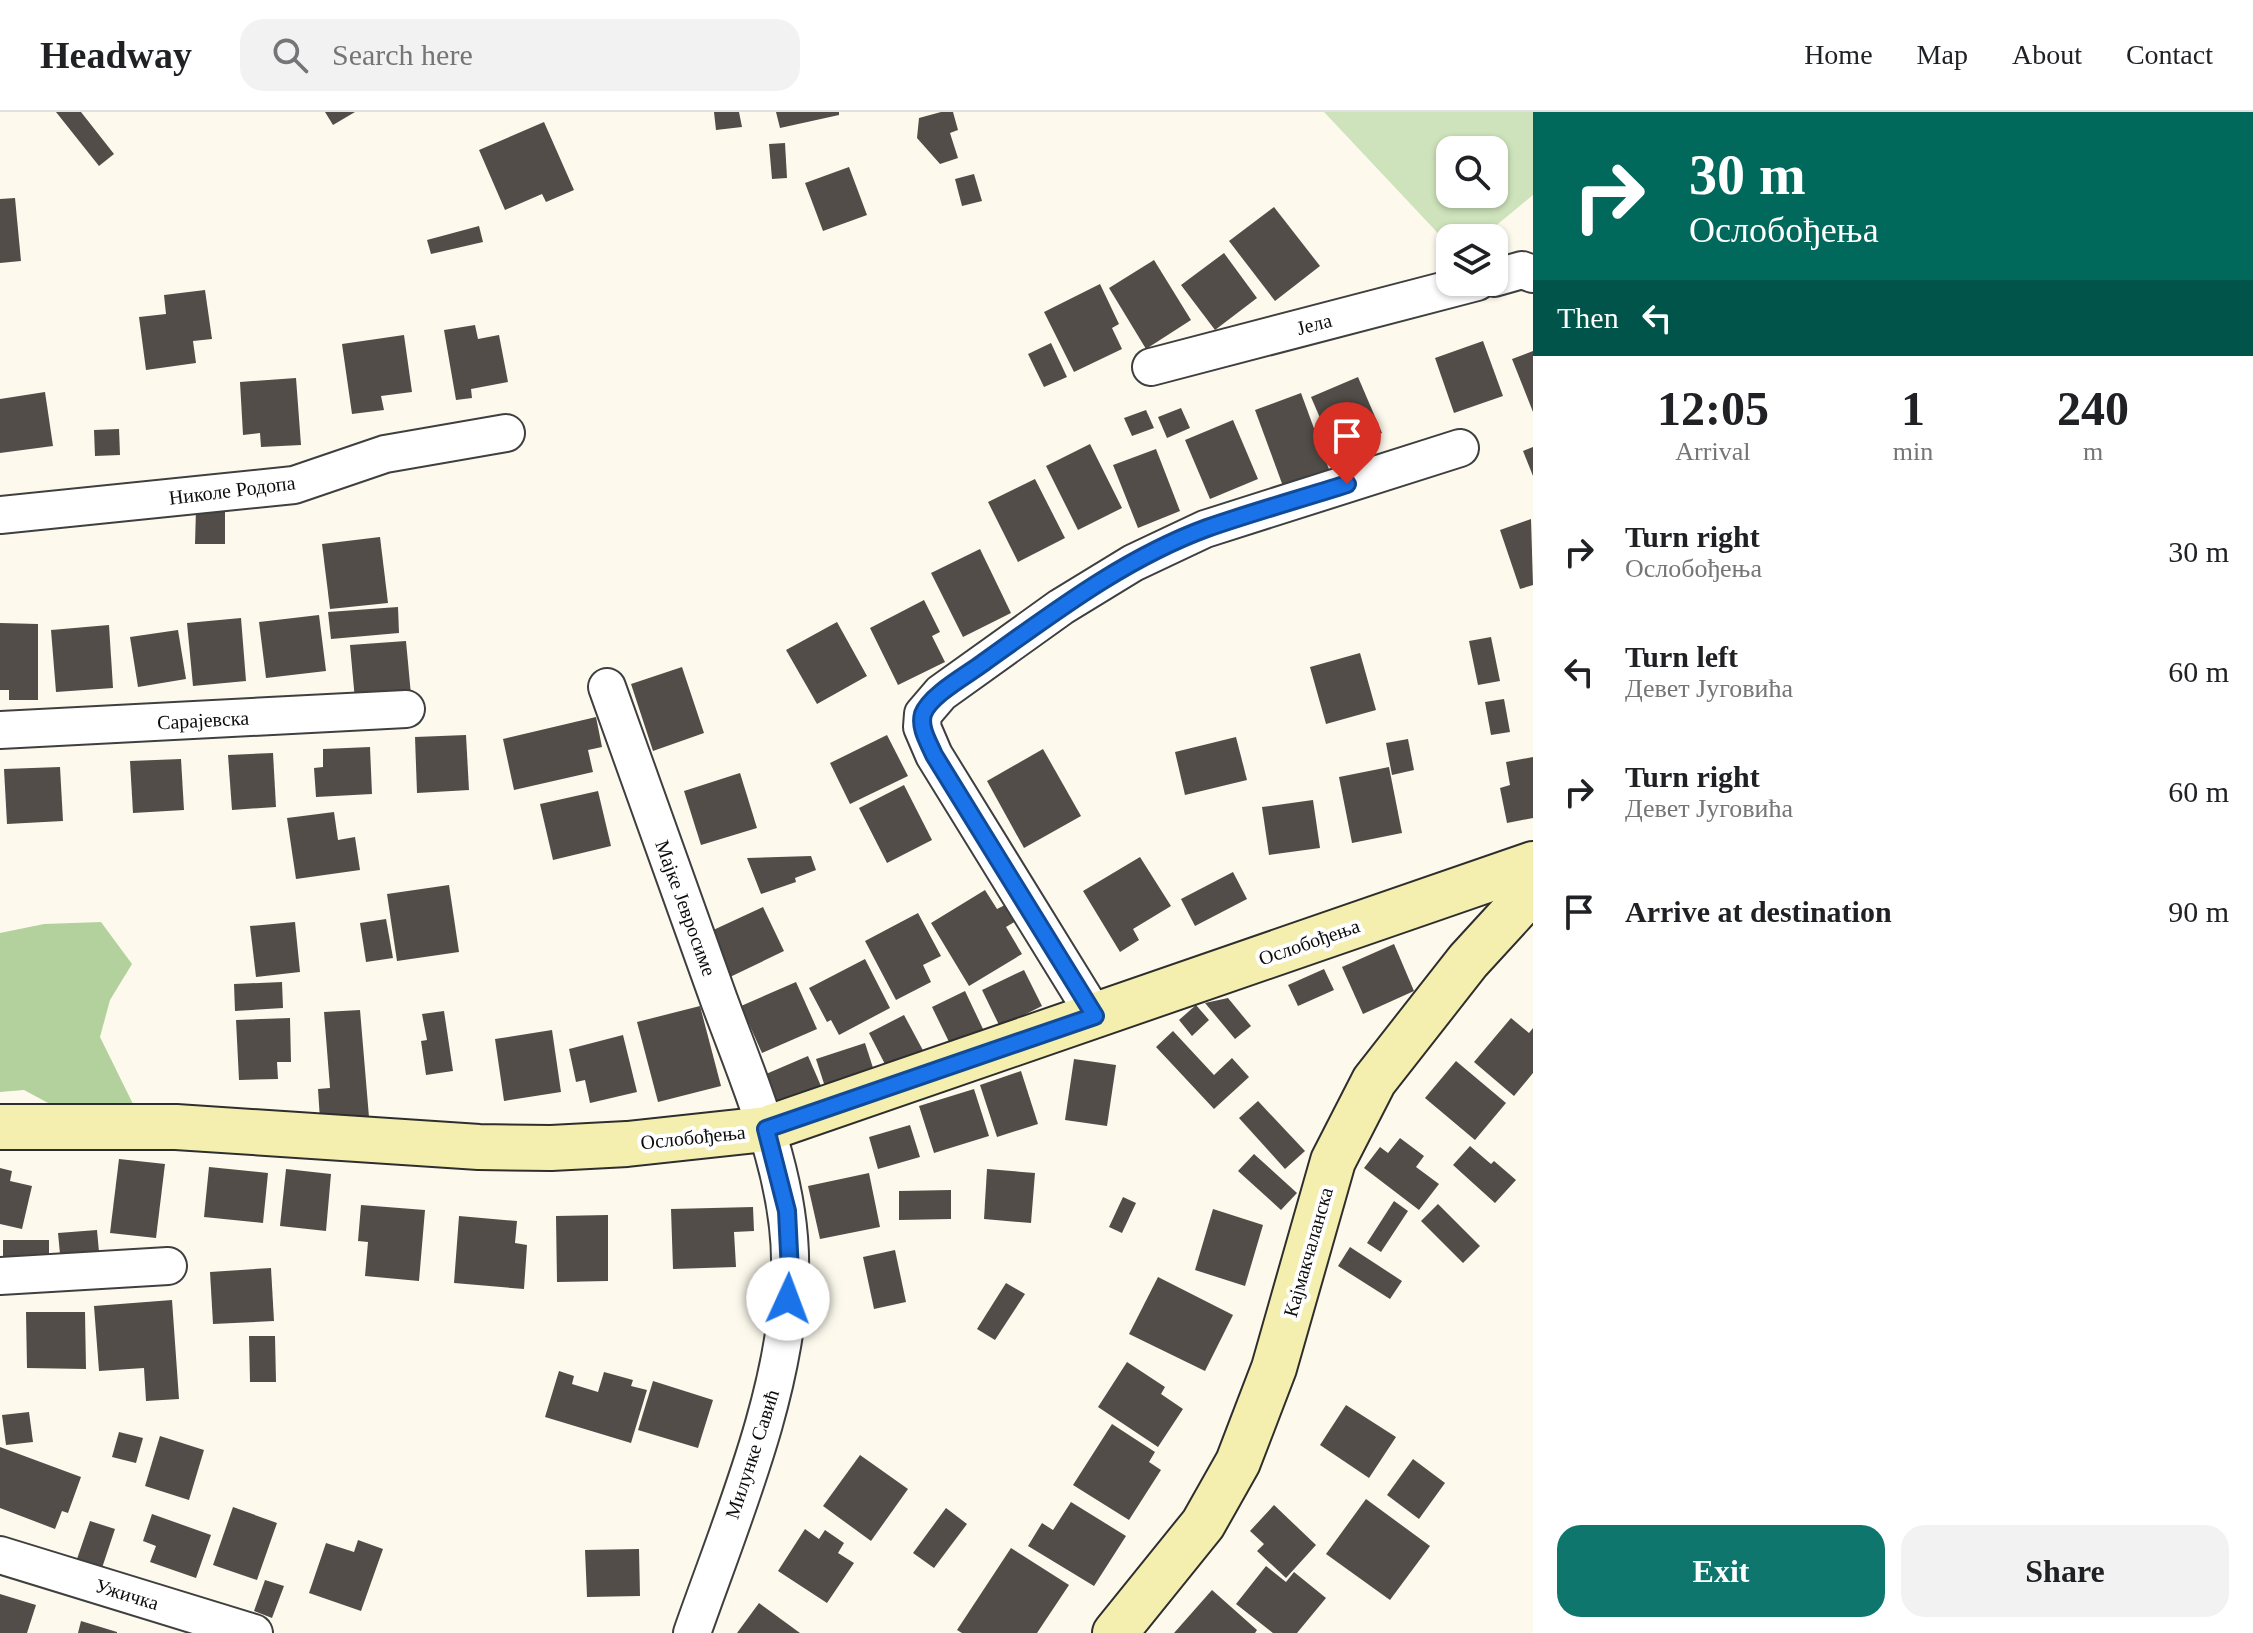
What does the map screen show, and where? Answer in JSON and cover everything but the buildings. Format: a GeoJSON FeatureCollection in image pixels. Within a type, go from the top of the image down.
{"type":"FeatureCollection","features":[{"type":"Feature","properties":{"kind":"street"},"geometry":{"type":"LineString","coordinates":[[1508,274],[1522,270],[1533,274]]}},
{"type":"Feature","properties":{"kind":"street","name":"Јела"},"geometry":{"type":"LineString","coordinates":[[1151,367],[1436,293]]}},
{"type":"Feature","properties":{"kind":"street","name":"Николе Родопа"},"geometry":{"type":"LineString","coordinates":[[0,515],[294,485],[385,454],[506,433]]}},
{"type":"Feature","properties":{"kind":"street"},"geometry":{"type":"LineString","coordinates":[[1095,1016],[934,755],[922,727],[923,714],[941,693],[1061,607],[1133,563],[1205,529],[1460,448]]}},
{"type":"Feature","properties":{"kind":"street","name":"Мајке Јевросиме"},"geometry":{"type":"LineString","coordinates":[[607,687],[766,1129]]}},
{"type":"Feature","properties":{"kind":"street","name":"Сарајевска"},"geometry":{"type":"LineString","coordinates":[[0,730],[406,709]]}},
{"type":"Feature","properties":{"kind":"street","name":"Ослобођења"},"geometry":{"type":"LineString","coordinates":[[0,1127],[176,1127],[536,1148],[627,1144],[766,1129],[1533,864]]}},
{"type":"Feature","properties":{"kind":"street","name":"Кајмакчаланска"},"geometry":{"type":"LineString","coordinates":[[1115,1633],[1203,1524],[1238,1462],[1274,1368],[1333,1161],[1374,1081],[1468,961],[1533,890]]}},
{"type":"Feature","properties":{"kind":"street"},"geometry":{"type":"LineString","coordinates":[[1432,898],[1461,932],[1468,961]]}},
{"type":"Feature","properties":{"kind":"street","name":"Милунке Савић"},"geometry":{"type":"LineString","coordinates":[[692,1633],[774,1392],[785,1325],[790,1272],[787,1211],[766,1129]]}},
{"type":"Feature","properties":{"kind":"street"},"geometry":{"type":"LineString","coordinates":[[0,1276],[168,1266]]}},
{"type":"Feature","properties":{"kind":"street","name":"Ужичка"},"geometry":{"type":"LineString","coordinates":[[0,1555],[254,1633]]}},
{"type":"Feature","properties":{"kind":"green space"},"geometry":{"type":"Polygon","coordinates":[[[1324,112],[1533,112],[1533,195],[1498,224],[1436,224],[1436,231],[1324,112]]]}},
{"type":"Feature","properties":{"kind":"green space"},"geometry":{"type":"Polygon","coordinates":[[[101,922],[132,964],[110,1000],[100,1037],[133,1104],[50,1104],[24,1090],[0,1092],[0,933],[44,924],[101,922]]]}},
{"type":"Feature","properties":{"kind":"route"},"geometry":{"type":"LineString","coordinates":[[788,1299],[787,1211],[766,1129],[1095,1016],[934,755],[922,727],[923,714],[941,693],[1061,607],[1133,563],[1205,529],[1347,484]]}}]}
